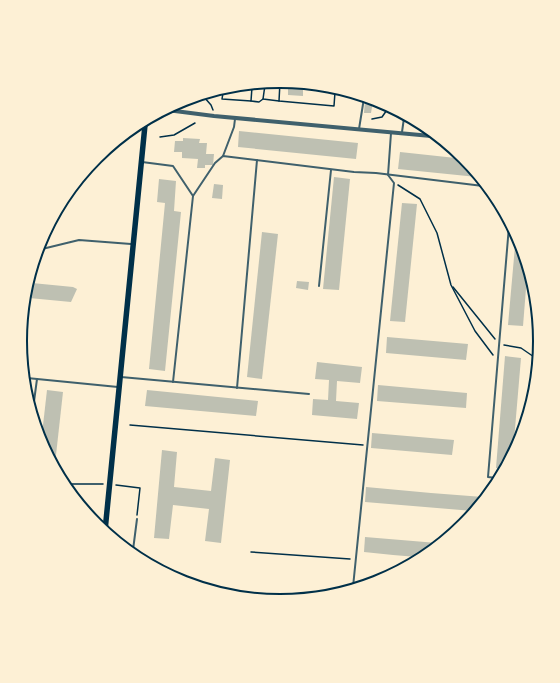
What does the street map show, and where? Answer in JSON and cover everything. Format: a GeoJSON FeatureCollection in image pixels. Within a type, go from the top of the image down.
{"type":"FeatureCollection","features":[{"type":"Feature","properties":{"kind":"main road"},"geometry":{"type":"LineString","coordinates":[[106,525],[145,128]]}},
{"type":"Feature","properties":{"kind":"street"},"geometry":{"type":"LineString","coordinates":[[176,111],[427,136]]}},
{"type":"Feature","properties":{"kind":"lane"},"geometry":{"type":"LineString","coordinates":[[359,129],[363,103]]}},
{"type":"Feature","properties":{"kind":"lane"},"geometry":{"type":"LineString","coordinates":[[173,382],[193,196],[215,164],[223,156],[234,127],[235,118]]}},
{"type":"Feature","properties":{"kind":"lane"},"geometry":{"type":"LineString","coordinates":[[402,133],[404,121]]}},
{"type":"Feature","properties":{"kind":"lane"},"geometry":{"type":"LineString","coordinates":[[353,583],[394,183],[388,175],[391,133]]}},
{"type":"Feature","properties":{"kind":"lane"},"geometry":{"type":"LineString","coordinates":[[223,156],[331,170],[376,173],[480,186]]}},
{"type":"Feature","properties":{"kind":"lane"},"geometry":{"type":"LineString","coordinates":[[237,388],[257,160]]}},
{"type":"Feature","properties":{"kind":"lane"},"geometry":{"type":"LineString","coordinates":[[141,162],[172,166],[193,196]]}},
{"type":"Feature","properties":{"kind":"lane"},"geometry":{"type":"LineString","coordinates":[[319,286],[331,170]]}},
{"type":"Feature","properties":{"kind":"lane"},"geometry":{"type":"LineString","coordinates":[[493,478],[488,477],[509,235]]}},
{"type":"Feature","properties":{"kind":"lane"},"geometry":{"type":"LineString","coordinates":[[45,248],[80,240],[133,244]]}},
{"type":"Feature","properties":{"kind":"lane"},"geometry":{"type":"LineString","coordinates":[[120,377],[309,394]]}},
{"type":"Feature","properties":{"kind":"lane"},"geometry":{"type":"LineString","coordinates":[[30,378],[119,388]]}},
{"type":"Feature","properties":{"kind":"lane"},"geometry":{"type":"LineString","coordinates":[[35,402],[37,379]]}},
{"type":"Feature","properties":{"kind":"lane"},"geometry":{"type":"LineString","coordinates":[[133,548],[137,519]]}},
{"type":"Feature","properties":{"kind":"path"},"geometry":{"type":"LineString","coordinates":[[279,101],[280,88]]}},
{"type":"Feature","properties":{"kind":"path"},"geometry":{"type":"LineString","coordinates":[[263,99],[264,89]]}},
{"type":"Feature","properties":{"kind":"path"},"geometry":{"type":"LineString","coordinates":[[250,101],[252,90]]}},
{"type":"Feature","properties":{"kind":"path"},"geometry":{"type":"LineString","coordinates":[[222,95],[222,99],[259,102],[263,99],[334,106],[335,94]]}},
{"type":"Feature","properties":{"kind":"path"},"geometry":{"type":"LineString","coordinates":[[372,119],[382,117],[386,112]]}},
{"type":"Feature","properties":{"kind":"path"},"geometry":{"type":"LineString","coordinates":[[160,137],[174,135],[195,123]]}},
{"type":"Feature","properties":{"kind":"path"},"geometry":{"type":"LineString","coordinates":[[394,183],[420,199],[437,233],[451,285],[475,331],[498,362]]}},
{"type":"Feature","properties":{"kind":"path"},"geometry":{"type":"LineString","coordinates":[[451,285],[499,344],[521,348],[532,356]]}},
{"type":"Feature","properties":{"kind":"path"},"geometry":{"type":"LineString","coordinates":[[130,425],[367,445]]}},
{"type":"Feature","properties":{"kind":"path"},"geometry":{"type":"LineString","coordinates":[[71,484],[109,484],[140,488],[137,519]]}},
{"type":"Feature","properties":{"kind":"path"},"geometry":{"type":"LineString","coordinates":[[251,552],[356,559]]}},
{"type":"Feature","properties":{"kind":"building"},"geometry":{"type":"Polygon","coordinates":[[[288,88],[303,90],[303,96],[288,95],[288,88]]]}},
{"type":"Feature","properties":{"kind":"building"},"geometry":{"type":"Polygon","coordinates":[[[365,103],[372,106],[371,113],[364,113],[365,103]]]}},
{"type":"Feature","properties":{"kind":"building"},"geometry":{"type":"Polygon","coordinates":[[[239,131],[358,143],[356,159],[238,147],[239,131]]]}},
{"type":"Feature","properties":{"kind":"building"},"geometry":{"type":"Polygon","coordinates":[[[183,138],[200,139],[199,143],[207,143],[206,154],[214,154],[213,165],[205,165],[205,168],[197,168],[198,159],[182,158],[182,152],[174,152],[175,141],[183,141],[183,138]]]}},
{"type":"Feature","properties":{"kind":"building"},"geometry":{"type":"Polygon","coordinates":[[[400,152],[454,158],[471,176],[398,169],[400,152]]]}},
{"type":"Feature","properties":{"kind":"building"},"geometry":{"type":"Polygon","coordinates":[[[334,177],[350,179],[339,290],[323,289],[334,177]]]}},
{"type":"Feature","properties":{"kind":"building"},"geometry":{"type":"Polygon","coordinates":[[[159,179],[176,181],[174,211],[181,212],[165,371],[149,369],[165,203],[157,202],[159,179]]]}},
{"type":"Feature","properties":{"kind":"building"},"geometry":{"type":"Polygon","coordinates":[[[214,184],[223,185],[222,199],[212,198],[214,184]]]}},
{"type":"Feature","properties":{"kind":"building"},"geometry":{"type":"Polygon","coordinates":[[[402,203],[417,204],[405,322],[390,321],[402,203]]]}},
{"type":"Feature","properties":{"kind":"building"},"geometry":{"type":"Polygon","coordinates":[[[262,232],[278,234],[262,379],[247,377],[262,232]]]}},
{"type":"Feature","properties":{"kind":"building"},"geometry":{"type":"Polygon","coordinates":[[[515,247],[520,260],[526,285],[523,326],[508,325],[515,247]]]}},
{"type":"Feature","properties":{"kind":"building"},"geometry":{"type":"Polygon","coordinates":[[[297,281],[309,282],[308,290],[296,288],[297,281]]]}},
{"type":"Feature","properties":{"kind":"building"},"geometry":{"type":"Polygon","coordinates":[[[34,283],[73,287],[77,289],[71,302],[31,298],[34,283]]]}},
{"type":"Feature","properties":{"kind":"building"},"geometry":{"type":"Polygon","coordinates":[[[387,337],[468,344],[466,360],[386,353],[387,337]]]}},
{"type":"Feature","properties":{"kind":"building"},"geometry":{"type":"Polygon","coordinates":[[[505,356],[521,358],[514,437],[499,468],[496,468],[505,356]]]}},
{"type":"Feature","properties":{"kind":"building"},"geometry":{"type":"Polygon","coordinates":[[[317,362],[362,367],[360,383],[337,381],[336,401],[359,403],[357,419],[312,415],[313,399],[328,400],[329,380],[315,379],[317,362]]]}},
{"type":"Feature","properties":{"kind":"building"},"geometry":{"type":"Polygon","coordinates":[[[378,385],[467,393],[466,408],[377,401],[378,385]]]}},
{"type":"Feature","properties":{"kind":"building"},"geometry":{"type":"Polygon","coordinates":[[[47,390],[63,392],[56,458],[43,429],[47,390]]]}},
{"type":"Feature","properties":{"kind":"building"},"geometry":{"type":"Polygon","coordinates":[[[147,390],[258,401],[256,416],[145,406],[147,390]]]}},
{"type":"Feature","properties":{"kind":"building"},"geometry":{"type":"Polygon","coordinates":[[[372,433],[454,440],[452,455],[371,448],[372,433]]]}},
{"type":"Feature","properties":{"kind":"building"},"geometry":{"type":"Polygon","coordinates":[[[162,450],[177,452],[174,487],[211,491],[215,458],[230,460],[221,543],[205,541],[209,509],[173,505],[169,539],[154,538],[162,450]]]}},
{"type":"Feature","properties":{"kind":"building"},"geometry":{"type":"Polygon","coordinates":[[[366,487],[480,497],[468,511],[365,502],[366,487]]]}},
{"type":"Feature","properties":{"kind":"building"},"geometry":{"type":"Polygon","coordinates":[[[365,537],[433,543],[413,557],[364,552],[365,537]]]}}]}
